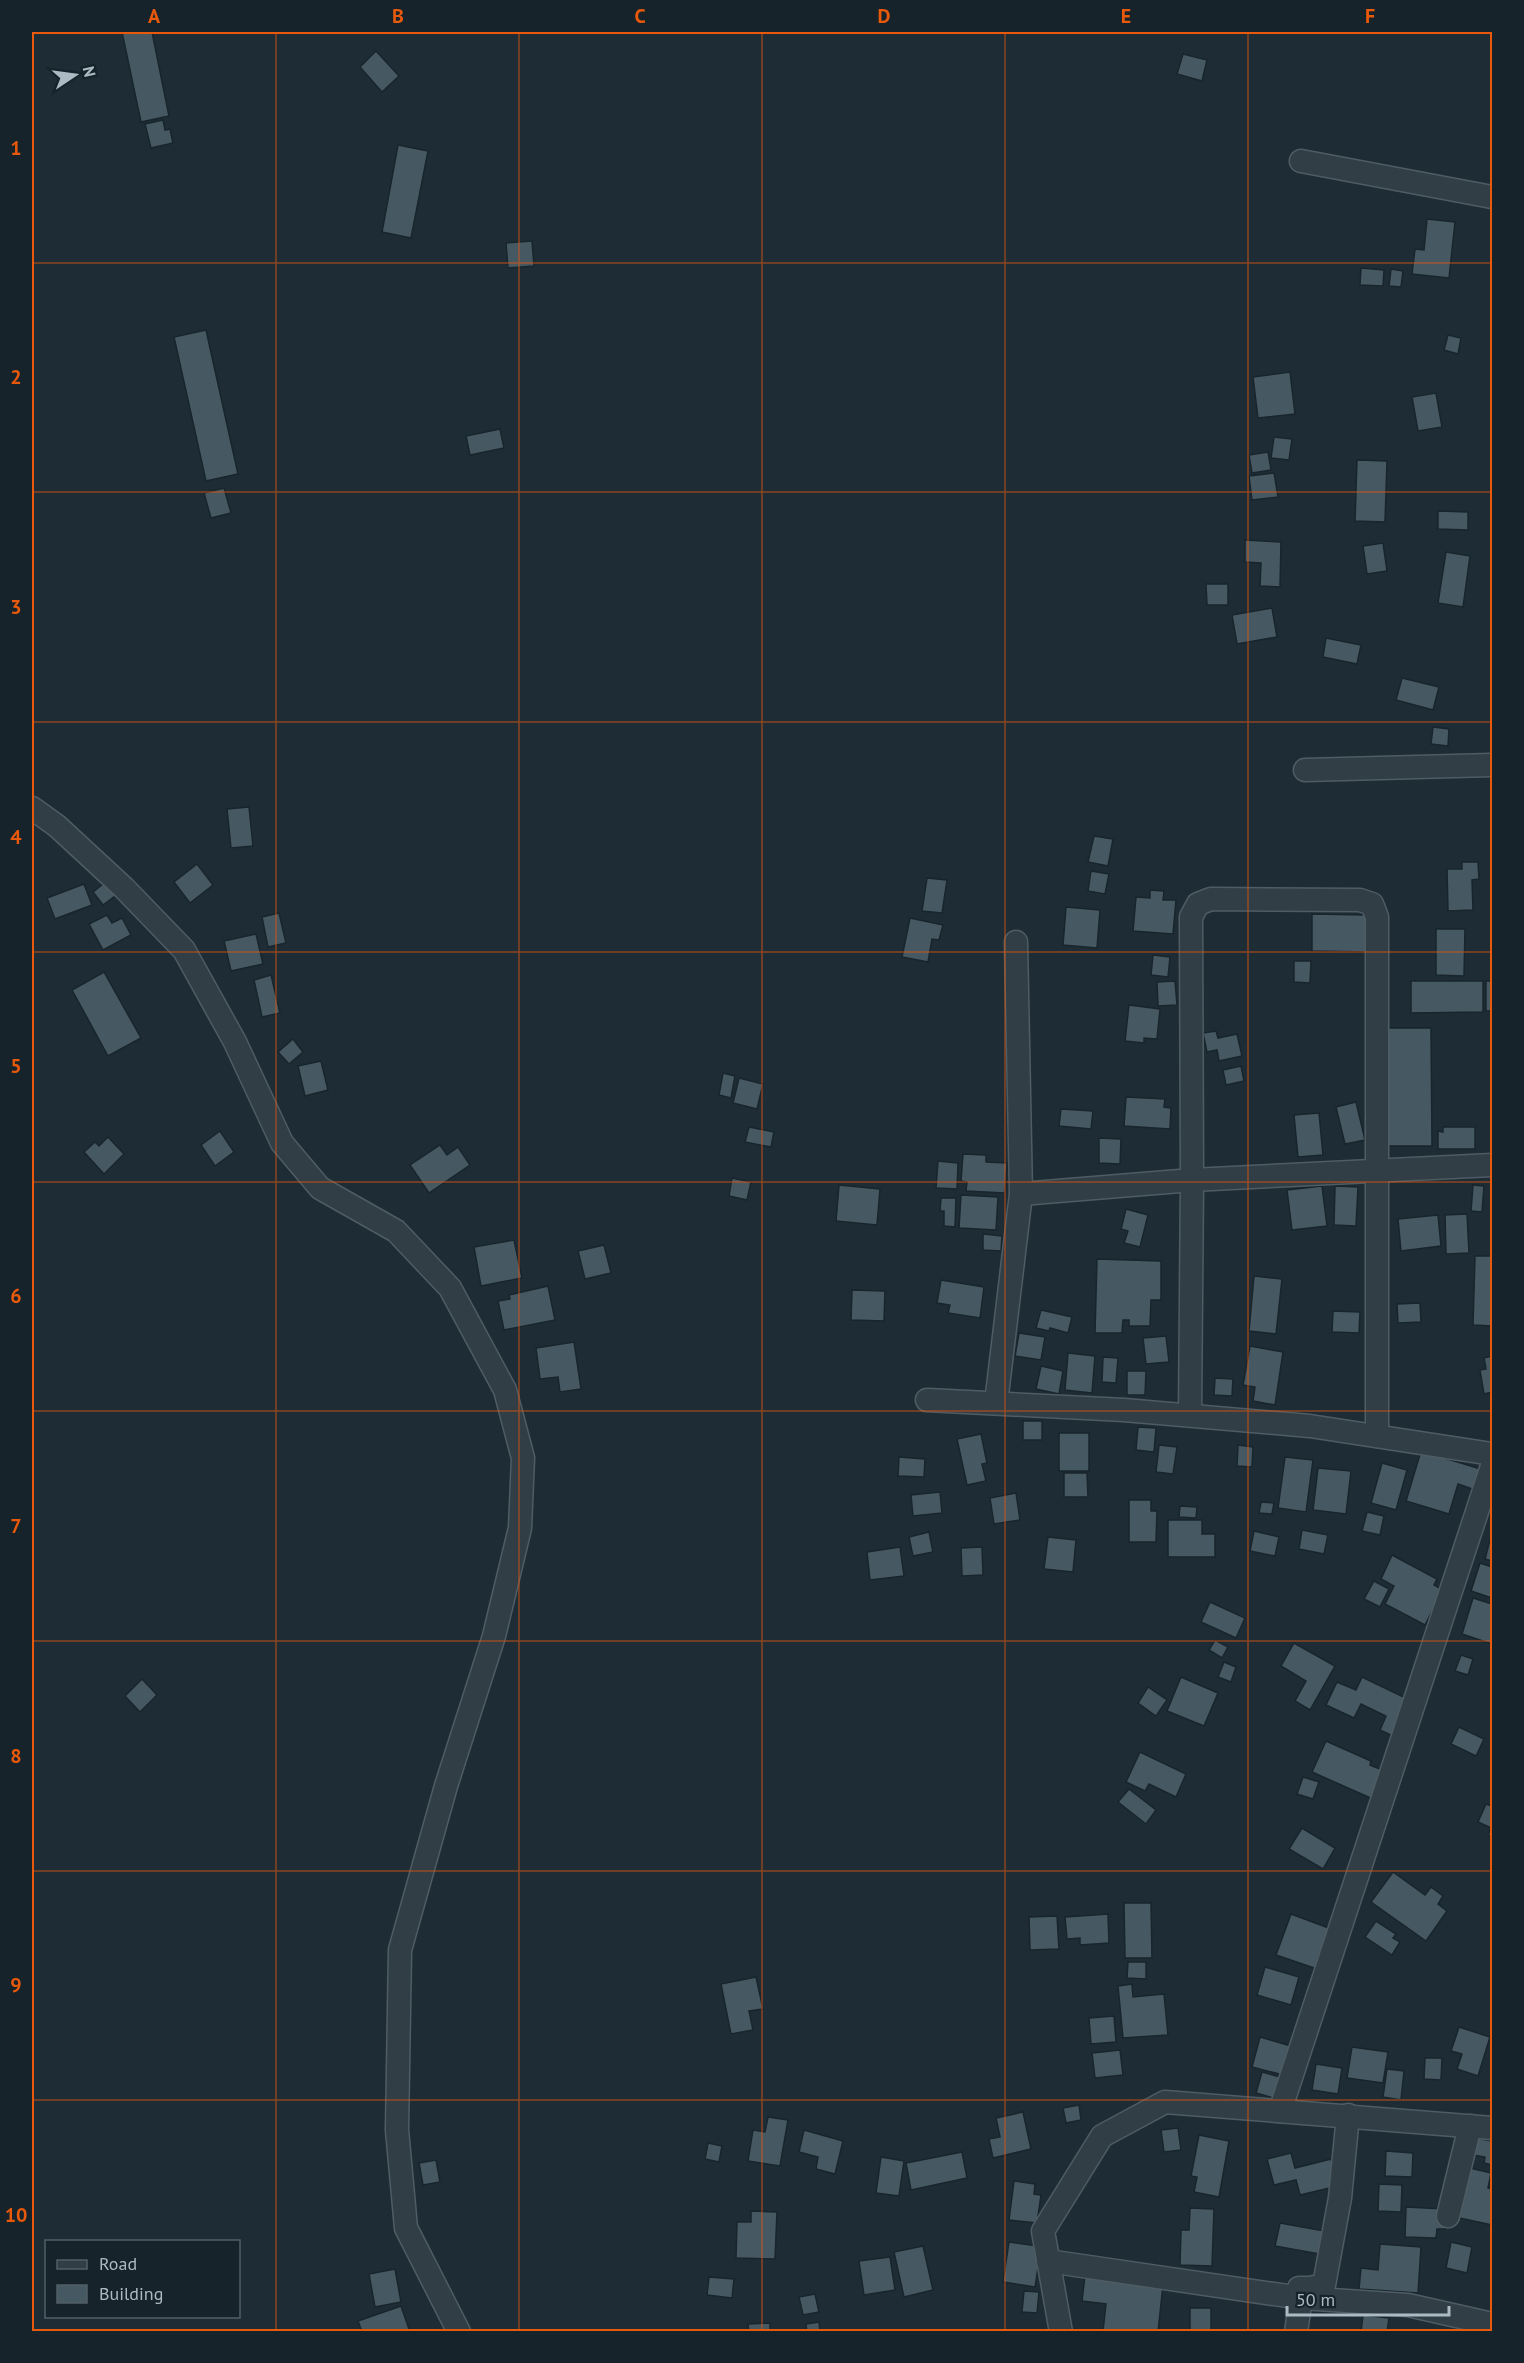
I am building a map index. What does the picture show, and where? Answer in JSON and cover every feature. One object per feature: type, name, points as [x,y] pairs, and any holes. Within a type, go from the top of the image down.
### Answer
[{"type":"street","points":[[1302,161],[1492,197]]},
{"type":"street","points":[[1305,770],[1492,765]]},
{"type":"street","points":[[32,808],[57,826],[124,888],[184,950],[235,1042],[282,1143],[320,1188],[396,1231],[450,1288],[505,1390],[522,1458],[520,1528],[494,1636],[446,1786],[400,1950],[397,2130],[406,2228],[459,2331]]},
{"type":"street","points":[[1190,1415],[1191,917],[1198,904],[1212,899],[1360,900],[1372,904],[1377,917],[1377,1436]]},
{"type":"street","points":[[996,1403],[1021,1194],[1016,942]]},
{"type":"street","points":[[1021,1194],[1192,1180],[1492,1165]]},
{"type":"street","points":[[927,1400],[1190,1415],[1310,1426],[1492,1454]]},
{"type":"street","points":[[1280,2111],[1492,1466]]},
{"type":"street","points":[[1060,2331],[1043,2231],[1102,2136],[1165,2102],[1492,2128]]},
{"type":"street","points":[[1296,2331],[1301,2298],[1299,2288],[1324,2285],[1340,2198],[1348,2115]]},
{"type":"street","points":[[1448,2216],[1470,2126]]},
{"type":"street","points":[[1048,2261],[1301,2298],[1408,2305],[1492,2324]]},
{"type":"building","points":[[122,32],[152,32],[169,116],[141,122]]},
{"type":"building","points":[[376,51],[399,76],[382,92],[360,67]]},
{"type":"building","points":[[1183,54],[1207,60],[1202,81],[1177,74]]},
{"type":"building","points":[[163,120],[165,130],[170,129],[173,143],[151,148],[145,124]]},
{"type":"building","points":[[398,145],[428,151],[411,238],[382,232]]},
{"type":"building","points":[[1427,219],[1455,222],[1449,278],[1412,274],[1415,249],[1424,250]]},
{"type":"building","points":[[532,241],[534,266],[508,268],[506,243]]},
{"type":"building","points":[[1361,268],[1384,270],[1383,286],[1360,285]]},
{"type":"building","points":[[1391,269],[1403,271],[1401,287],[1389,286]]},
{"type":"building","points":[[206,330],[238,474],[206,481],[174,337]]},
{"type":"building","points":[[1448,335],[1461,338],[1458,354],[1444,350]]},
{"type":"building","points":[[1290,372],[1295,414],[1258,418],[1253,377]]},
{"type":"building","points":[[1436,393],[1442,427],[1418,431],[1412,397]]},
{"type":"building","points":[[500,429],[504,448],[470,455],[466,436]]},
{"type":"building","points":[[1274,437],[1292,439],[1289,460],[1271,458]]},
{"type":"building","points":[[1268,452],[1271,470],[1252,473],[1249,455]]},
{"type":"building","points":[[1357,460],[1387,461],[1385,522],[1355,521]]},
{"type":"building","points":[[1274,473],[1278,497],[1252,500],[1249,476]]},
{"type":"building","points":[[224,488],[231,513],[211,518],[204,493]]},
{"type":"building","points":[[1438,511],[1468,512],[1468,530],[1438,529]]},
{"type":"building","points":[[1245,540],[1281,542],[1280,587],[1260,586],[1261,563],[1245,562]]},
{"type":"building","points":[[1383,543],[1387,571],[1367,574],[1363,546]]},
{"type":"building","points":[[1446,552],[1470,556],[1463,607],[1438,603]]},
{"type":"building","points":[[1206,584],[1228,584],[1228,605],[1207,605]]},
{"type":"building","points":[[1272,608],[1277,637],[1237,644],[1232,615]]},
{"type":"building","points":[[1326,638],[1361,645],[1357,664],[1323,657]]},
{"type":"building","points":[[1402,678],[1439,687],[1433,710],[1396,700]]},
{"type":"building","points":[[1433,727],[1449,729],[1448,746],[1431,744]]},
{"type":"building","points":[[249,807],[253,846],[231,848],[227,809]]},
{"type":"building","points":[[1094,836],[1113,839],[1108,866],[1088,862]]},
{"type":"building","points":[[1462,862],[1478,862],[1479,879],[1472,880],[1473,910],[1448,911],[1447,869],[1462,869]]},
{"type":"building","points":[[197,864],[213,885],[190,903],[174,882]]},
{"type":"building","points":[[1091,871],[1109,874],[1105,894],[1088,891]]},
{"type":"building","points":[[927,878],[947,880],[942,913],[922,911]]},
{"type":"building","points":[[108,880],[119,893],[103,905],[93,892]]},
{"type":"building","points":[[84,884],[92,905],[55,919],[47,898]]},
{"type":"building","points":[[1150,890],[1164,891],[1163,900],[1176,900],[1173,934],[1133,931],[1136,897],[1150,898]]},
{"type":"building","points":[[1066,907],[1100,910],[1097,948],[1063,945]]},
{"type":"building","points":[[279,913],[286,943],[268,947],[262,917]]},
{"type":"building","points":[[1312,914],[1367,915],[1367,952],[1312,951]]},
{"type":"building","points":[[107,915],[112,923],[122,918],[131,935],[103,950],[89,924]]},
{"type":"building","points":[[910,918],[943,925],[939,940],[932,939],[928,962],[902,957]]},
{"type":"building","points":[[1436,929],[1465,929],[1464,976],[1436,975]]},
{"type":"building","points":[[256,934],[263,964],[231,971],[224,941]]},
{"type":"building","points":[[1153,955],[1170,957],[1168,977],[1151,975]]},
{"type":"building","points":[[1294,961],[1311,961],[1310,983],[1294,982]]},
{"type":"building","points":[[104,972],[141,1038],[108,1056],[72,990]]},
{"type":"building","points":[[271,975],[280,1013],[262,1017],[254,980]]},
{"type":"building","points":[[1175,981],[1177,1005],[1158,1006],[1157,982]]},
{"type":"building","points":[[1411,981],[1483,981],[1483,1012],[1411,1013]]},
{"type":"building","points":[[1486,981],[1492,981],[1492,1011],[1486,1011]]},
{"type":"building","points":[[1129,1005],[1160,1009],[1157,1039],[1144,1038],[1144,1043],[1125,1041]]},
{"type":"building","points":[[1386,1028],[1431,1028],[1432,1146],[1388,1146]]},
{"type":"building","points":[[1216,1031],[1218,1038],[1237,1034],[1242,1056],[1219,1061],[1217,1050],[1207,1052],[1203,1033]]},
{"type":"building","points":[[293,1039],[303,1052],[289,1064],[278,1052]]},
{"type":"building","points":[[321,1061],[328,1090],[305,1096],[298,1066]]},
{"type":"building","points":[[1241,1066],[1244,1081],[1226,1085],[1223,1070]]},
{"type":"building","points":[[723,1073],[735,1076],[731,1098],[719,1095]]},
{"type":"building","points":[[739,1078],[763,1084],[757,1109],[733,1103]]},
{"type":"building","points":[[1126,1097],[1165,1099],[1164,1107],[1171,1108],[1170,1129],[1124,1126]]},
{"type":"building","points":[[1356,1102],[1365,1140],[1345,1144],[1336,1107]]},
{"type":"building","points":[[1061,1109],[1093,1111],[1091,1129],[1059,1126]]},
{"type":"building","points":[[1319,1113],[1323,1155],[1298,1157],[1294,1115]]},
{"type":"building","points":[[749,1127],[774,1132],[771,1147],[745,1142]]},
{"type":"building","points":[[1443,1127],[1475,1127],[1475,1149],[1438,1149],[1438,1131],[1443,1132]]},
{"type":"building","points":[[220,1131],[234,1152],[215,1166],[201,1145]]},
{"type":"building","points":[[108,1137],[124,1154],[104,1174],[84,1152],[95,1142],[99,1146]]},
{"type":"building","points":[[1099,1138],[1121,1139],[1120,1164],[1099,1163]]},
{"type":"building","points":[[440,1145],[447,1155],[458,1147],[470,1165],[429,1193],[410,1165]]},
{"type":"building","points":[[963,1154],[986,1155],[986,1162],[1007,1163],[1005,1193],[966,1191],[967,1182],[961,1181]]},
{"type":"building","points":[[938,1161],[958,1163],[957,1189],[936,1188]]},
{"type":"building","points":[[732,1178],[751,1182],[747,1200],[729,1196]]},
{"type":"building","points":[[839,1185],[880,1189],[877,1225],[836,1221]]},
{"type":"building","points":[[1473,1185],[1484,1186],[1482,1212],[1471,1211]]},
{"type":"building","points":[[1322,1186],[1327,1226],[1292,1230],[1287,1190]]},
{"type":"building","points":[[1335,1186],[1358,1187],[1356,1226],[1334,1225]]},
{"type":"building","points":[[961,1195],[998,1197],[996,1230],[959,1228]]},
{"type":"building","points":[[941,1198],[956,1198],[955,1227],[944,1226],[944,1211],[940,1211]]},
{"type":"building","points":[[1126,1209],[1148,1215],[1140,1247],[1124,1243],[1128,1231],[1121,1229]]},
{"type":"building","points":[[1467,1214],[1469,1253],[1446,1254],[1445,1215]]},
{"type":"building","points":[[1438,1215],[1441,1246],[1401,1251],[1398,1219]]},
{"type":"building","points":[[983,1234],[1002,1236],[1001,1251],[983,1250]]},
{"type":"building","points":[[514,1240],[522,1278],[481,1286],[474,1247]]},
{"type":"building","points":[[604,1245],[611,1273],[585,1279],[578,1251]]},
{"type":"building","points":[[1475,1256],[1492,1256],[1492,1326],[1473,1325]]},
{"type":"building","points":[[1097,1259],[1161,1261],[1161,1300],[1151,1300],[1150,1326],[1129,1326],[1129,1320],[1123,1320],[1122,1333],[1095,1333]]},
{"type":"building","points":[[1254,1276],[1282,1279],[1276,1334],[1249,1331]]},
{"type":"building","points":[[941,1280],[984,1287],[980,1318],[948,1313],[950,1305],[937,1303]]},
{"type":"building","points":[[548,1286],[555,1320],[504,1330],[498,1301],[510,1299],[509,1295]]},
{"type":"building","points":[[852,1290],[885,1291],[884,1321],[851,1320]]},
{"type":"building","points":[[1420,1303],[1421,1322],[1398,1323],[1397,1304]]},
{"type":"building","points":[[1041,1310],[1072,1317],[1068,1333],[1050,1328],[1049,1331],[1036,1328]]},
{"type":"building","points":[[1333,1311],[1360,1312],[1359,1333],[1332,1332]]},
{"type":"building","points":[[1019,1333],[1045,1337],[1041,1360],[1015,1356]]},
{"type":"building","points":[[1166,1336],[1169,1362],[1146,1364],[1143,1338]]},
{"type":"building","points":[[574,1342],[581,1389],[560,1392],[558,1377],[540,1379],[536,1348]]},
{"type":"building","points":[[1250,1346],[1283,1352],[1275,1405],[1253,1401],[1255,1387],[1243,1385]]},
{"type":"building","points":[[1068,1353],[1095,1356],[1092,1393],[1065,1390]]},
{"type":"building","points":[[1492,1356],[1492,1392],[1484,1394],[1480,1370],[1486,1369],[1484,1358]]},
{"type":"building","points":[[1103,1357],[1118,1358],[1116,1383],[1102,1382]]},
{"type":"building","points":[[1041,1366],[1063,1371],[1059,1394],[1036,1389]]},
{"type":"building","points":[[1127,1371],[1146,1371],[1145,1395],[1127,1395]]},
{"type":"building","points":[[1215,1378],[1233,1379],[1232,1396],[1214,1395]]},
{"type":"building","points":[[1023,1421],[1042,1421],[1042,1440],[1023,1440]]},
{"type":"building","points":[[1138,1427],[1156,1428],[1154,1452],[1136,1450]]},
{"type":"building","points":[[1059,1433],[1089,1433],[1089,1471],[1059,1471]]},
{"type":"building","points":[[981,1434],[987,1463],[982,1464],[986,1481],[967,1485],[957,1439]]},
{"type":"building","points":[[1159,1445],[1177,1447],[1173,1474],[1156,1472]]},
{"type":"building","points":[[1238,1445],[1253,1447],[1252,1467],[1237,1466]]},
{"type":"building","points":[[1421,1451],[1484,1470],[1478,1491],[1458,1484],[1449,1514],[1406,1501]]},
{"type":"building","points":[[899,1457],[925,1459],[924,1477],[898,1476]]},
{"type":"building","points":[[1285,1457],[1313,1460],[1306,1512],[1278,1508]]},
{"type":"building","points":[[1382,1463],[1407,1470],[1396,1510],[1371,1503]]},
{"type":"building","points":[[1318,1468],[1351,1471],[1346,1514],[1313,1510]]},
{"type":"building","points":[[1064,1473],[1087,1473],[1088,1497],[1064,1497]]},
{"type":"building","points":[[940,1492],[942,1513],[913,1516],[911,1495]]},
{"type":"building","points":[[1016,1493],[1020,1520],[994,1524],[990,1498]]},
{"type":"building","points":[[1129,1500],[1151,1500],[1151,1511],[1157,1511],[1156,1542],[1129,1542]]},
{"type":"building","points":[[1261,1502],[1274,1503],[1272,1514],[1259,1513]]},
{"type":"building","points":[[1180,1506],[1197,1507],[1196,1518],[1179,1517]]},
{"type":"building","points":[[1367,1512],[1384,1516],[1380,1535],[1362,1531]]},
{"type":"building","points":[[1168,1520],[1202,1520],[1202,1534],[1215,1534],[1215,1557],[1168,1557]]},
{"type":"building","points":[[1302,1530],[1328,1535],[1324,1554],[1299,1549]]},
{"type":"building","points":[[1254,1531],[1279,1537],[1275,1556],[1250,1551]]},
{"type":"building","points":[[929,1532],[933,1552],[913,1556],[909,1537]]},
{"type":"building","points":[[1492,1532],[1492,1561],[1485,1559]]},
{"type":"building","points":[[1048,1537],[1076,1540],[1073,1572],[1044,1569]]},
{"type":"building","points":[[900,1547],[904,1576],[870,1580],[867,1552]]},
{"type":"building","points":[[982,1547],[983,1575],[962,1576],[961,1548]]},
{"type":"building","points":[[1392,1555],[1437,1579],[1434,1585],[1443,1590],[1425,1625],[1385,1604],[1394,1586],[1381,1579]]},
{"type":"building","points":[[1480,1563],[1492,1567],[1492,1598],[1471,1591]]},
{"type":"building","points":[[1374,1581],[1389,1589],[1380,1607],[1364,1599]]},
{"type":"building","points":[[1473,1598],[1492,1604],[1492,1644],[1462,1634]]},
{"type":"building","points":[[1210,1602],[1245,1618],[1236,1638],[1201,1622]]},
{"type":"building","points":[[1215,1640],[1228,1647],[1222,1658],[1209,1650]]},
{"type":"building","points":[[1294,1643],[1335,1666],[1310,1710],[1295,1701],[1306,1681],[1281,1666]]},
{"type":"building","points":[[1461,1655],[1473,1659],[1468,1675],[1455,1671]]},
{"type":"building","points":[[1224,1662],[1236,1667],[1231,1682],[1218,1677]]},
{"type":"building","points":[[1181,1677],[1218,1693],[1204,1726],[1167,1711]]},
{"type":"building","points":[[1362,1677],[1412,1701],[1395,1737],[1380,1730],[1386,1716],[1361,1704],[1354,1718],[1326,1705],[1337,1682],[1356,1690]]},
{"type":"building","points":[[142,1679],[157,1695],[140,1712],[125,1696]]},
{"type":"building","points":[[1148,1687],[1167,1700],[1156,1716],[1138,1703]]},
{"type":"building","points":[[1459,1727],[1484,1739],[1476,1756],[1451,1744]]},
{"type":"building","points":[[1326,1741],[1371,1761],[1370,1765],[1387,1772],[1375,1800],[1312,1772]]},
{"type":"building","points":[[1140,1752],[1186,1774],[1176,1797],[1149,1784],[1145,1791],[1126,1782]]},
{"type":"building","points":[[1303,1777],[1319,1782],[1313,1799],[1297,1794]]},
{"type":"building","points":[[1129,1789],[1156,1810],[1146,1824],[1118,1802]]},
{"type":"building","points":[[1486,1804],[1492,1806],[1492,1837],[1488,1835],[1491,1828],[1478,1822]]},
{"type":"building","points":[[1302,1828],[1335,1848],[1323,1869],[1289,1849]]},
{"type":"building","points":[[1393,1872],[1425,1895],[1431,1887],[1443,1896],[1438,1904],[1447,1911],[1426,1941],[1371,1902]]},
{"type":"building","points":[[1124,1903],[1151,1903],[1152,1958],[1125,1958]]},
{"type":"building","points":[[1108,1914],[1109,1943],[1080,1945],[1080,1938],[1067,1939],[1065,1917]]},
{"type":"building","points":[[1291,1914],[1334,1930],[1320,1970],[1276,1955]]},
{"type":"building","points":[[1057,1916],[1059,1949],[1030,1950],[1029,1917]]},
{"type":"building","points":[[1376,1921],[1396,1934],[1393,1938],[1400,1942],[1392,1955],[1365,1937]]},
{"type":"building","points":[[1128,1962],[1146,1962],[1146,1979],[1127,1978]]},
{"type":"building","points":[[1265,1967],[1299,1977],[1291,2005],[1257,1995]]},
{"type":"building","points":[[756,1977],[763,2009],[749,2011],[753,2030],[731,2034],[721,1984]]},
{"type":"building","points":[[1132,1984],[1133,1997],[1164,1994],[1168,2035],[1123,2038],[1118,1986]]},
{"type":"building","points":[[1114,2016],[1116,2042],[1091,2044],[1089,2018]]},
{"type":"building","points":[[1459,2027],[1490,2037],[1478,2076],[1457,2069],[1462,2054],[1451,2051]]},
{"type":"building","points":[[1260,2037],[1291,2046],[1283,2075],[1252,2067]]},
{"type":"building","points":[[1352,2047],[1388,2052],[1383,2083],[1347,2078]]},
{"type":"building","points":[[1120,2050],[1123,2075],[1095,2078],[1092,2053]]},
{"type":"building","points":[[1425,2058],[1442,2058],[1441,2080],[1424,2079]]},
{"type":"building","points":[[1316,2064],[1342,2068],[1338,2094],[1312,2090]]},
{"type":"building","points":[[1387,2069],[1404,2071],[1401,2100],[1383,2097]]},
{"type":"building","points":[[1262,2072],[1287,2079],[1281,2100],[1256,2093]]},
{"type":"building","points":[[1079,2105],[1081,2120],[1066,2123],[1063,2108]]},
{"type":"building","points":[[1023,2112],[1031,2149],[993,2158],[989,2139],[1000,2137],[996,2118]]},
{"type":"building","points":[[768,2117],[788,2120],[780,2166],[748,2161],[753,2130],[765,2132]]},
{"type":"building","points":[[1178,2128],[1181,2150],[1164,2152],[1161,2130]]},
{"type":"building","points":[[804,2130],[843,2141],[835,2174],[816,2169],[818,2157],[799,2152]]},
{"type":"building","points":[[1199,2135],[1229,2141],[1219,2197],[1194,2192],[1197,2177],[1191,2176]]},
{"type":"building","points":[[1476,2138],[1492,2141],[1492,2165],[1484,2163],[1485,2157],[1473,2155]]},
{"type":"building","points":[[708,2143],[722,2146],[719,2162],[705,2159]]},
{"type":"building","points":[[1386,2151],[1413,2153],[1412,2177],[1385,2176]]},
{"type":"building","points":[[962,2152],[967,2178],[911,2190],[906,2163]]},
{"type":"building","points":[[1291,2153],[1295,2168],[1331,2159],[1338,2186],[1300,2195],[1296,2180],[1274,2185],[1267,2159]]},
{"type":"building","points":[[881,2157],[904,2161],[899,2196],[876,2193]]},
{"type":"building","points":[[436,2160],[440,2182],[423,2185],[419,2163]]},
{"type":"building","points":[[1466,2167],[1491,2173],[1488,2188],[1492,2189],[1492,2225],[1455,2217]]},
{"type":"building","points":[[1014,2181],[1035,2184],[1034,2194],[1041,2195],[1037,2223],[1009,2220]]},
{"type":"building","points":[[1379,2184],[1402,2185],[1401,2212],[1378,2211]]},
{"type":"building","points":[[1406,2207],[1445,2209],[1445,2229],[1437,2229],[1436,2238],[1405,2237]]},
{"type":"building","points":[[1190,2208],[1214,2209],[1212,2266],[1180,2265],[1181,2230],[1189,2230]]},
{"type":"building","points":[[751,2211],[777,2212],[775,2259],[736,2258],[737,2222],[751,2222]]},
{"type":"building","points":[[1280,2223],[1330,2232],[1325,2255],[1275,2246]]},
{"type":"building","points":[[1009,2242],[1038,2246],[1040,2255],[1035,2287],[1003,2282]]},
{"type":"building","points":[[1451,2242],[1472,2247],[1467,2273],[1446,2268]]},
{"type":"building","points":[[1380,2244],[1421,2247],[1418,2293],[1359,2289],[1361,2268],[1378,2270]]},
{"type":"building","points":[[923,2246],[933,2290],[904,2297],[894,2252]]},
{"type":"building","points":[[890,2257],[895,2290],[864,2295],[859,2261]]},
{"type":"building","points":[[395,2269],[401,2302],[375,2307],[369,2274]]},
{"type":"building","points":[[1085,2275],[1163,2285],[1158,2332],[1103,2331],[1106,2304],[1082,2301]]},
{"type":"building","points":[[709,2277],[734,2279],[732,2298],[707,2295]]},
{"type":"building","points":[[1024,2291],[1039,2292],[1037,2313],[1022,2312]]},
{"type":"building","points":[[815,2294],[819,2312],[803,2315],[799,2297]]},
{"type":"building","points":[[401,2306],[410,2332],[362,2332],[358,2321]]},
{"type":"building","points":[[1190,2308],[1211,2308],[1211,2332],[1190,2332]]},
{"type":"building","points":[[1363,2315],[1389,2318],[1387,2332],[1361,2332]]},
{"type":"building","points":[[819,2322],[820,2332],[807,2332],[806,2324]]},
{"type":"building","points":[[770,2323],[770,2332],[749,2332],[748,2324]]}]
